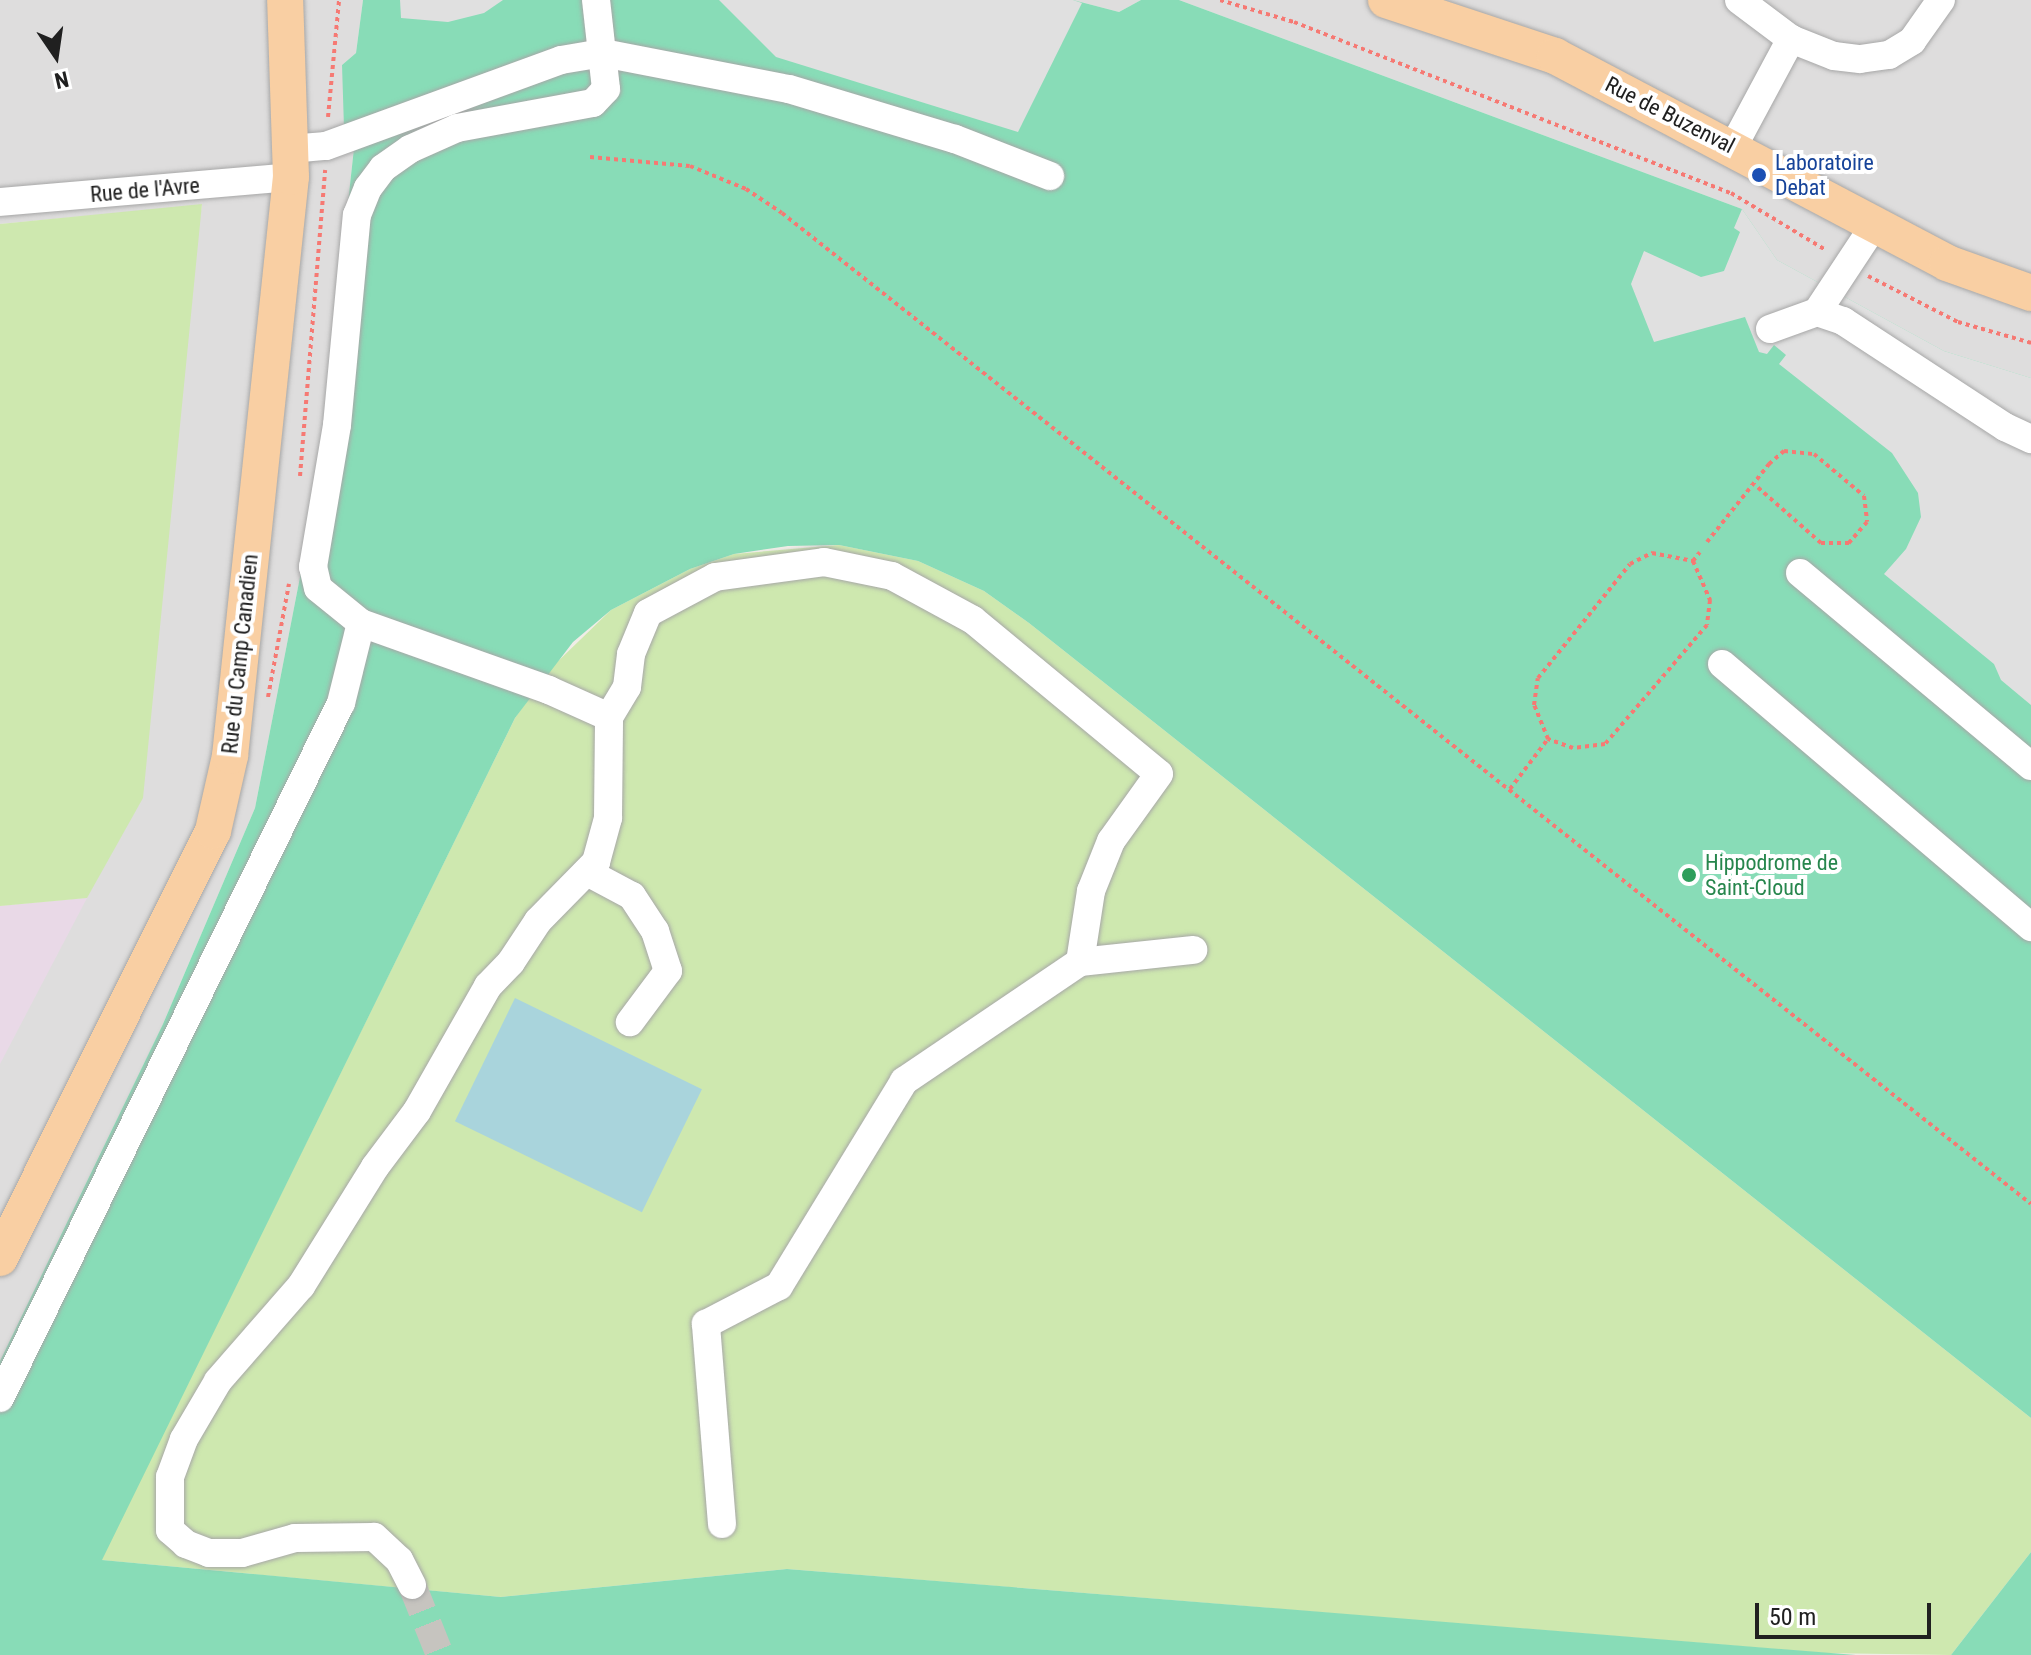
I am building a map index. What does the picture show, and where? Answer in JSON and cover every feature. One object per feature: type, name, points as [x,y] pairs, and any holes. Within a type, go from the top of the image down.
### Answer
[{"type":"main road","name":"Rue du Camp Canadien","points":[[0,1258],[213,831],[230,756],[302,167],[285,0]]},
{"type":"main road","name":"Rue de Buzenval","points":[[1386,0],[1555,56],[1733,147],[1947,263],[2031,293]]},
{"type":"street","points":[[596,0],[606,89],[593,103],[457,128],[392,162],[368,188],[357,215],[337,425],[313,567],[318,588],[361,623],[549,690],[609,717]]},
{"type":"street","points":[[1739,0],[1791,39],[1834,56],[1860,59],[1889,55],[1912,41],[1941,0]]},
{"type":"street","points":[[1733,147],[1791,39]]},
{"type":"street","name":"Rue de l'Avre","points":[[0,202],[302,167],[326,146],[561,60],[603,53]]},
{"type":"street","points":[[603,53],[789,89],[955,139],[1050,176]]},
{"type":"street","points":[[1770,329],[1817,312],[1875,224]]},
{"type":"street","points":[[1817,312],[1843,321],[2005,427],[2031,439]]},
{"type":"street","points":[[412,1585],[399,1560],[374,1537],[295,1538],[242,1553],[209,1553],[186,1544],[170,1530],[170,1477],[184,1439],[218,1381],[301,1286],[375,1167],[417,1111],[488,986],[511,962],[538,921],[596,862],[608,818],[609,717],[627,687],[631,654],[648,613],[690,590],[751,570],[824,562],[892,576],[973,620],[1159,774],[1111,841],[1091,891],[1080,962]]},
{"type":"street","points":[[1800,573],[2031,766]]},
{"type":"street","points":[[0,1398],[335,717],[361,623]]},
{"type":"street","points":[[1722,664],[2031,927]]},
{"type":"street","points":[[587,872],[632,896],[655,931],[668,971],[630,1022]]},
{"type":"street","points":[[722,1524],[706,1324],[779,1286],[904,1081],[1080,962],[1193,950]]},
{"type":"path","points":[[302,167],[326,146],[339,0]]},
{"type":"path","points":[[1220,0],[1294,22],[1731,193],[1847,266],[1958,322],[2031,343]]},
{"type":"path","points":[[590,157],[690,166],[746,189],[782,213],[2031,1204]]},
{"type":"path","points":[[1707,542],[1754,484],[1784,451],[1814,454],[1864,496],[1867,522],[1849,543],[1821,543],[1754,484]]},
{"type":"path","points":[[1693,561],[1700,552]]},
{"type":"path","points":[[1652,553],[1693,561],[1710,600],[1707,625],[1637,711],[1605,744],[1573,748],[1548,739],[1534,705],[1538,678],[1630,564],[1652,553]]},
{"type":"path","points":[[1510,789],[1548,739]]},
{"type":"shaded area","points":[[0,0],[363,0],[356,53],[342,65],[354,148],[316,495],[255,808],[163,1024],[0,1361],[0,906],[87,898],[202,205],[0,224]]},
{"type":"shaded area","points":[[400,0],[503,0],[484,13],[448,22],[401,18]]},
{"type":"shaded area","points":[[719,0],[1073,0],[1082,3],[1018,132],[776,57]]},
{"type":"shaded area","points":[[1073,0],[1141,0],[1119,12]]},
{"type":"shaded area","points":[[1179,0],[2031,0],[2031,378],[1944,351],[1777,260],[1742,209]]},
{"type":"shaded area","points":[[1742,209],[1777,260],[1944,351],[2031,378],[2031,705],[2001,680],[1994,664],[1884,574],[1906,549],[1921,517],[1918,493],[1892,453],[1779,364],[1786,355],[1774,345],[1767,354],[1759,352],[1745,317],[1654,342],[1631,284],[1644,251],[1701,277],[1724,271],[1740,232],[1734,228]]},
{"type":"shaded area","points":[[87,898],[0,1064],[0,906]]},
{"type":"green space","name":"Hippodrome de Saint-Cloud","points":[[363,0],[1073,0],[1119,12],[1141,0],[1179,0],[1742,209],[1777,260],[1944,351],[2031,378],[2031,1418],[1029,623],[984,591],[918,561],[839,545],[788,546],[734,554],[690,569],[611,610],[573,642],[515,718],[102,1560],[501,1597],[787,1569],[1856,1655],[0,1655],[0,1361],[163,1024],[255,808],[316,495],[354,148],[344,128],[342,65],[356,53]]},
{"type":"green space","points":[[202,204],[143,798],[87,898],[0,906],[0,224]]},
{"type":"green space","points":[[839,545],[918,561],[984,591],[1029,623],[2031,1418],[2031,1552],[1951,1655],[1823,1653],[787,1569],[501,1597],[101,1560],[515,718],[550,669],[611,610],[690,569],[734,554]]},
{"type":"green space","points":[[2031,1552],[2031,1655],[1951,1655]]},
{"type":"water","points":[[515,998],[702,1089],[642,1212],[455,1121]]},
{"type":"tunnel","points":[[412,1585],[440,1655]]},
{"type":"place","name":"Laboratoire Debat","points":[[1759,175]]},
{"type":"place","name":"Hippodrome de Saint-Cloud","points":[[1689,875]]}]
